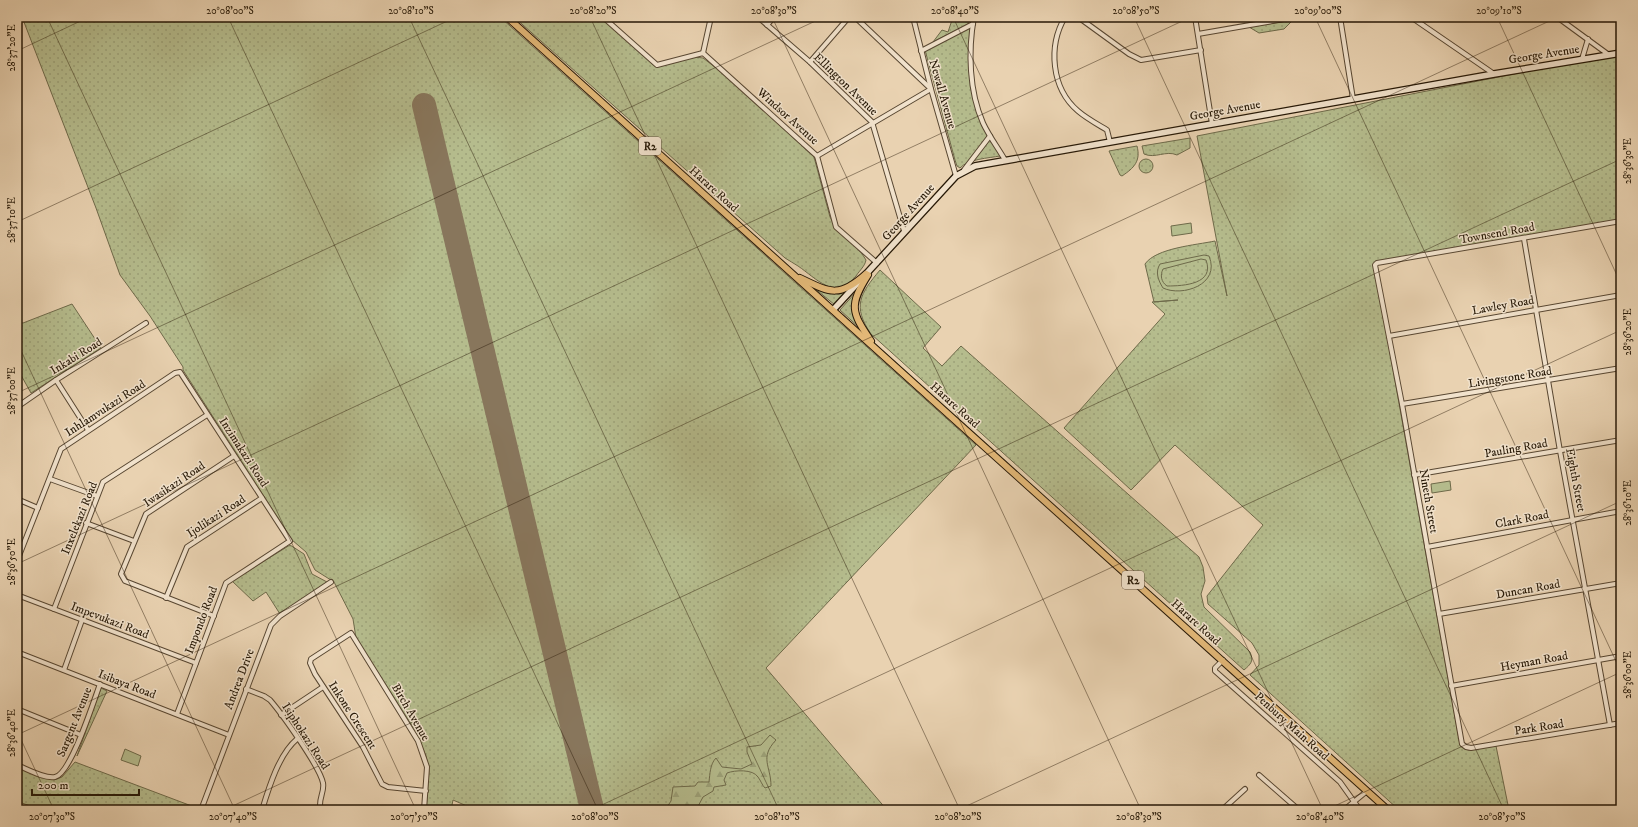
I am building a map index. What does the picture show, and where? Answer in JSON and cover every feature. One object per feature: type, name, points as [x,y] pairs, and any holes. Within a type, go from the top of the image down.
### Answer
[{"type":"highway","name":"Harare Road","points":[[507,17],[1388,810]]},
{"type":"highway","points":[[793,275],[822,289],[836,291],[849,288],[867,275]]},
{"type":"highway","points":[[867,275],[856,294],[856,314],[878,350]]},
{"type":"main road","name":"George Avenue","points":[[835,312],[904,231],[956,176],[964,170],[986,163],[1621,52]]},
{"type":"street","points":[[603,17],[657,65],[703,53],[711,17]]},
{"type":"street","name":"Ellington Avenue","points":[[758,17],[810,62],[872,122],[904,231]]},
{"type":"street","points":[[767,25],[774,17]]},
{"type":"street","points":[[810,62],[849,17]]},
{"type":"street","points":[[817,156],[872,122],[931,89],[855,17]]},
{"type":"street","name":"Newall Avenue","points":[[913,17],[931,89],[956,176]]},
{"type":"street","points":[[974,17],[970,56],[973,87],[983,122],[1005,160]]},
{"type":"street","points":[[1065,17],[1058,31],[1054,46],[1054,66],[1057,77],[1070,102],[1078,111],[1107,130],[1110,142]]},
{"type":"street","points":[[1078,17],[1129,54],[1141,60],[1201,50]]},
{"type":"street","points":[[1195,17],[1212,124]]},
{"type":"street","points":[[1198,34],[1267,19],[1296,17]]},
{"type":"street","points":[[1340,17],[1353,99]]},
{"type":"street","points":[[1411,17],[1494,74]]},
{"type":"street","points":[[1557,17],[1609,55]]},
{"type":"street","points":[[921,51],[973,24]]},
{"type":"street","points":[[1582,59],[1588,39]]},
{"type":"street","name":"Windsor Avenue","points":[[703,53],[817,156],[836,227],[875,265]]},
{"type":"street","points":[[964,170],[990,136]]},
{"type":"street","name":"Townsend Road","points":[[1377,263],[1524,239],[1621,221]]},
{"type":"street","name":"Eighth Street","points":[[1524,239],[1560,451],[1610,725]]},
{"type":"street","name":"Nineth Street","points":[[1377,263],[1375,266],[1402,404],[1462,744]]},
{"type":"street","name":"Lawley Road","points":[[1389,336],[1621,295]]},
{"type":"street","name":"Inkabi Road","points":[[17,407],[56,380],[146,323]]},
{"type":"street","name":"Livingstone Road","points":[[1402,404],[1621,368]]},
{"type":"street","name":"Inhlamvukazi Road","points":[[17,561],[62,449],[88,430],[175,373],[178,372],[181,374]]},
{"type":"street","name":"Inzimakazi Road","points":[[181,374],[290,541]]},
{"type":"street","points":[[56,380],[88,430]]},
{"type":"street","name":"Inxelekazi Road","points":[[54,609],[101,485],[108,477],[207,415]]},
{"type":"street","name":"Pauling Road","points":[[1414,476],[1621,440]]},
{"type":"street","name":"Iwasikazi Road","points":[[214,616],[123,580],[121,574],[146,514],[234,456]]},
{"type":"street","points":[[50,479],[96,496]]},
{"type":"street","name":"Ijolikazi Road","points":[[166,598],[187,547],[262,498]]},
{"type":"street","points":[[17,499],[38,508]]},
{"type":"street","name":"Clark Road","points":[[1427,547],[1621,511]]},
{"type":"street","points":[[86,523],[134,541]]},
{"type":"street","name":"Impondo Road","points":[[177,714],[227,582],[290,541]]},
{"type":"street","name":"Andrea Drive","points":[[201,810],[246,689],[273,622],[331,582]]},
{"type":"street","name":"Duncan Road","points":[[1438,614],[1621,583]]},
{"type":"street","name":"Impevukazi Road","points":[[17,595],[196,663]]},
{"type":"street","points":[[64,670],[82,620]]},
{"type":"street","name":"Inkone Crescent","points":[[351,633],[310,660],[311,667],[363,747],[382,784],[388,787],[426,791]]},
{"type":"street","name":"Birch Avenue","points":[[351,633],[418,741],[427,767],[424,810]]},
{"type":"street","name":"Isibaya Road","points":[[17,652],[229,735]]},
{"type":"street","name":"Heyman Road","points":[[1451,686],[1621,656]]},
{"type":"street","name":"Penbury Main Road","points":[[1222,660],[1215,668],[1215,671],[1340,782],[1360,810]]},
{"type":"street","name":"Sargent Avenue","points":[[17,765],[48,776],[58,776],[67,766],[100,684]]},
{"type":"street","points":[[281,715],[323,687]]},
{"type":"street","name":"Isiphokazi Road","points":[[246,689],[268,697],[297,739],[321,778],[323,788],[319,805],[321,810]]},
{"type":"street","points":[[17,709],[81,734]]},
{"type":"street","points":[[1281,729],[1290,721]]},
{"type":"street","name":"Park Road","points":[[1462,744],[1471,748],[1621,723]]},
{"type":"street","points":[[262,810],[282,757],[297,739]]},
{"type":"street","points":[[1259,775],[1299,810]]},
{"type":"street","points":[[1222,810],[1245,789]]},
{"type":"street","points":[[1344,810],[1367,791]]},
{"type":"green space","points":[[22,17],[500,17],[976,445],[766,668],[887,810],[476,810],[453,800],[451,810],[426,810],[429,771],[426,756],[416,732],[356,638],[353,619],[334,582],[315,570],[306,552],[292,540],[150,316],[120,275],[96,208]]},
{"type":"green space","points":[[514,17],[600,17],[655,66],[661,66],[695,57],[703,58],[728,77],[814,157],[830,217],[838,230],[862,254],[866,260],[865,264],[848,284],[841,287],[833,287],[819,281],[785,258]]},
{"type":"green space","points":[[953,17],[969,17],[968,24],[933,42],[942,30],[948,32]]},
{"type":"green space","points":[[1293,20],[1284,29],[1259,33],[1249,27]]},
{"type":"green space","points":[[971,26],[969,56],[978,109],[1000,156],[973,161],[960,168],[957,166],[955,160],[925,50]]},
{"type":"green space","points":[[1621,53],[1621,221],[1374,263],[1460,745],[1468,750],[1496,746],[1509,810],[1399,810],[1250,675],[1259,665],[1259,655],[1252,643],[1208,604],[1207,596],[1263,525],[1175,445],[1131,490],[1064,428],[1165,314],[1152,302],[1154,302],[1145,264],[1150,259],[1158,254],[1177,248],[1215,241],[1227,296],[1197,136]]},
{"type":"green space","points":[[1190,138],[1190,148],[1177,155],[1169,153],[1152,156],[1144,154],[1142,146]]},
{"type":"green space","points":[[1137,146],[1138,156],[1136,164],[1122,176],[1120,175],[1109,151]]},
{"type":"green space","points":[[1146,159],[1151,161],[1153,166],[1151,171],[1146,173],[1141,171],[1139,166],[1141,161]]},
{"type":"green space","points":[[1191,223],[1192,233],[1172,236],[1171,226]]},
{"type":"green space","points":[[1204,255],[1209,256],[1211,266],[1210,274],[1205,281],[1198,286],[1180,291],[1163,288],[1158,276],[1158,267],[1160,264]],"holes":[[[1201,259],[1206,260],[1208,268],[1206,274],[1202,279],[1196,282],[1167,286],[1162,280],[1161,276],[1163,269]]]},
{"type":"green space","points":[[880,270],[941,327],[923,348],[942,366],[961,346],[1199,557],[1203,567],[1205,581],[1201,594],[1204,607],[1250,652],[1252,660],[1244,670],[871,334],[862,316],[860,308],[861,300],[867,286]]},
{"type":"green space","points":[[813,287],[849,289],[835,305]]},
{"type":"green space","points":[[855,293],[854,300],[862,330],[840,310]]},
{"type":"green space","points":[[72,304],[101,348],[31,393],[17,368],[17,322],[23,323]]},
{"type":"green space","points":[[1450,481],[1451,490],[1432,493],[1431,484]]},
{"type":"green space","points":[[290,545],[304,554],[312,574],[327,582],[280,614],[266,592],[253,601],[232,581]]},
{"type":"green space","points":[[101,688],[107,691],[77,756]]},
{"type":"green space","points":[[770,735],[776,740],[771,746],[767,757],[771,786],[765,788],[756,774],[748,771],[730,772],[727,773],[724,780],[726,785],[714,787],[713,791],[703,797],[696,810],[665,810],[671,801],[673,787],[695,786],[698,782],[709,782],[711,766],[716,758],[722,767],[741,769],[752,764],[747,752],[747,747],[761,745]]},
{"type":"green space","points":[[125,749],[141,756],[138,766],[121,760]]},
{"type":"green space","points":[[75,762],[197,808],[197,810],[28,810],[30,806],[17,801],[17,767],[54,780],[62,777]]},
{"type":"runway","points":[[424,105],[592,809]]}]
